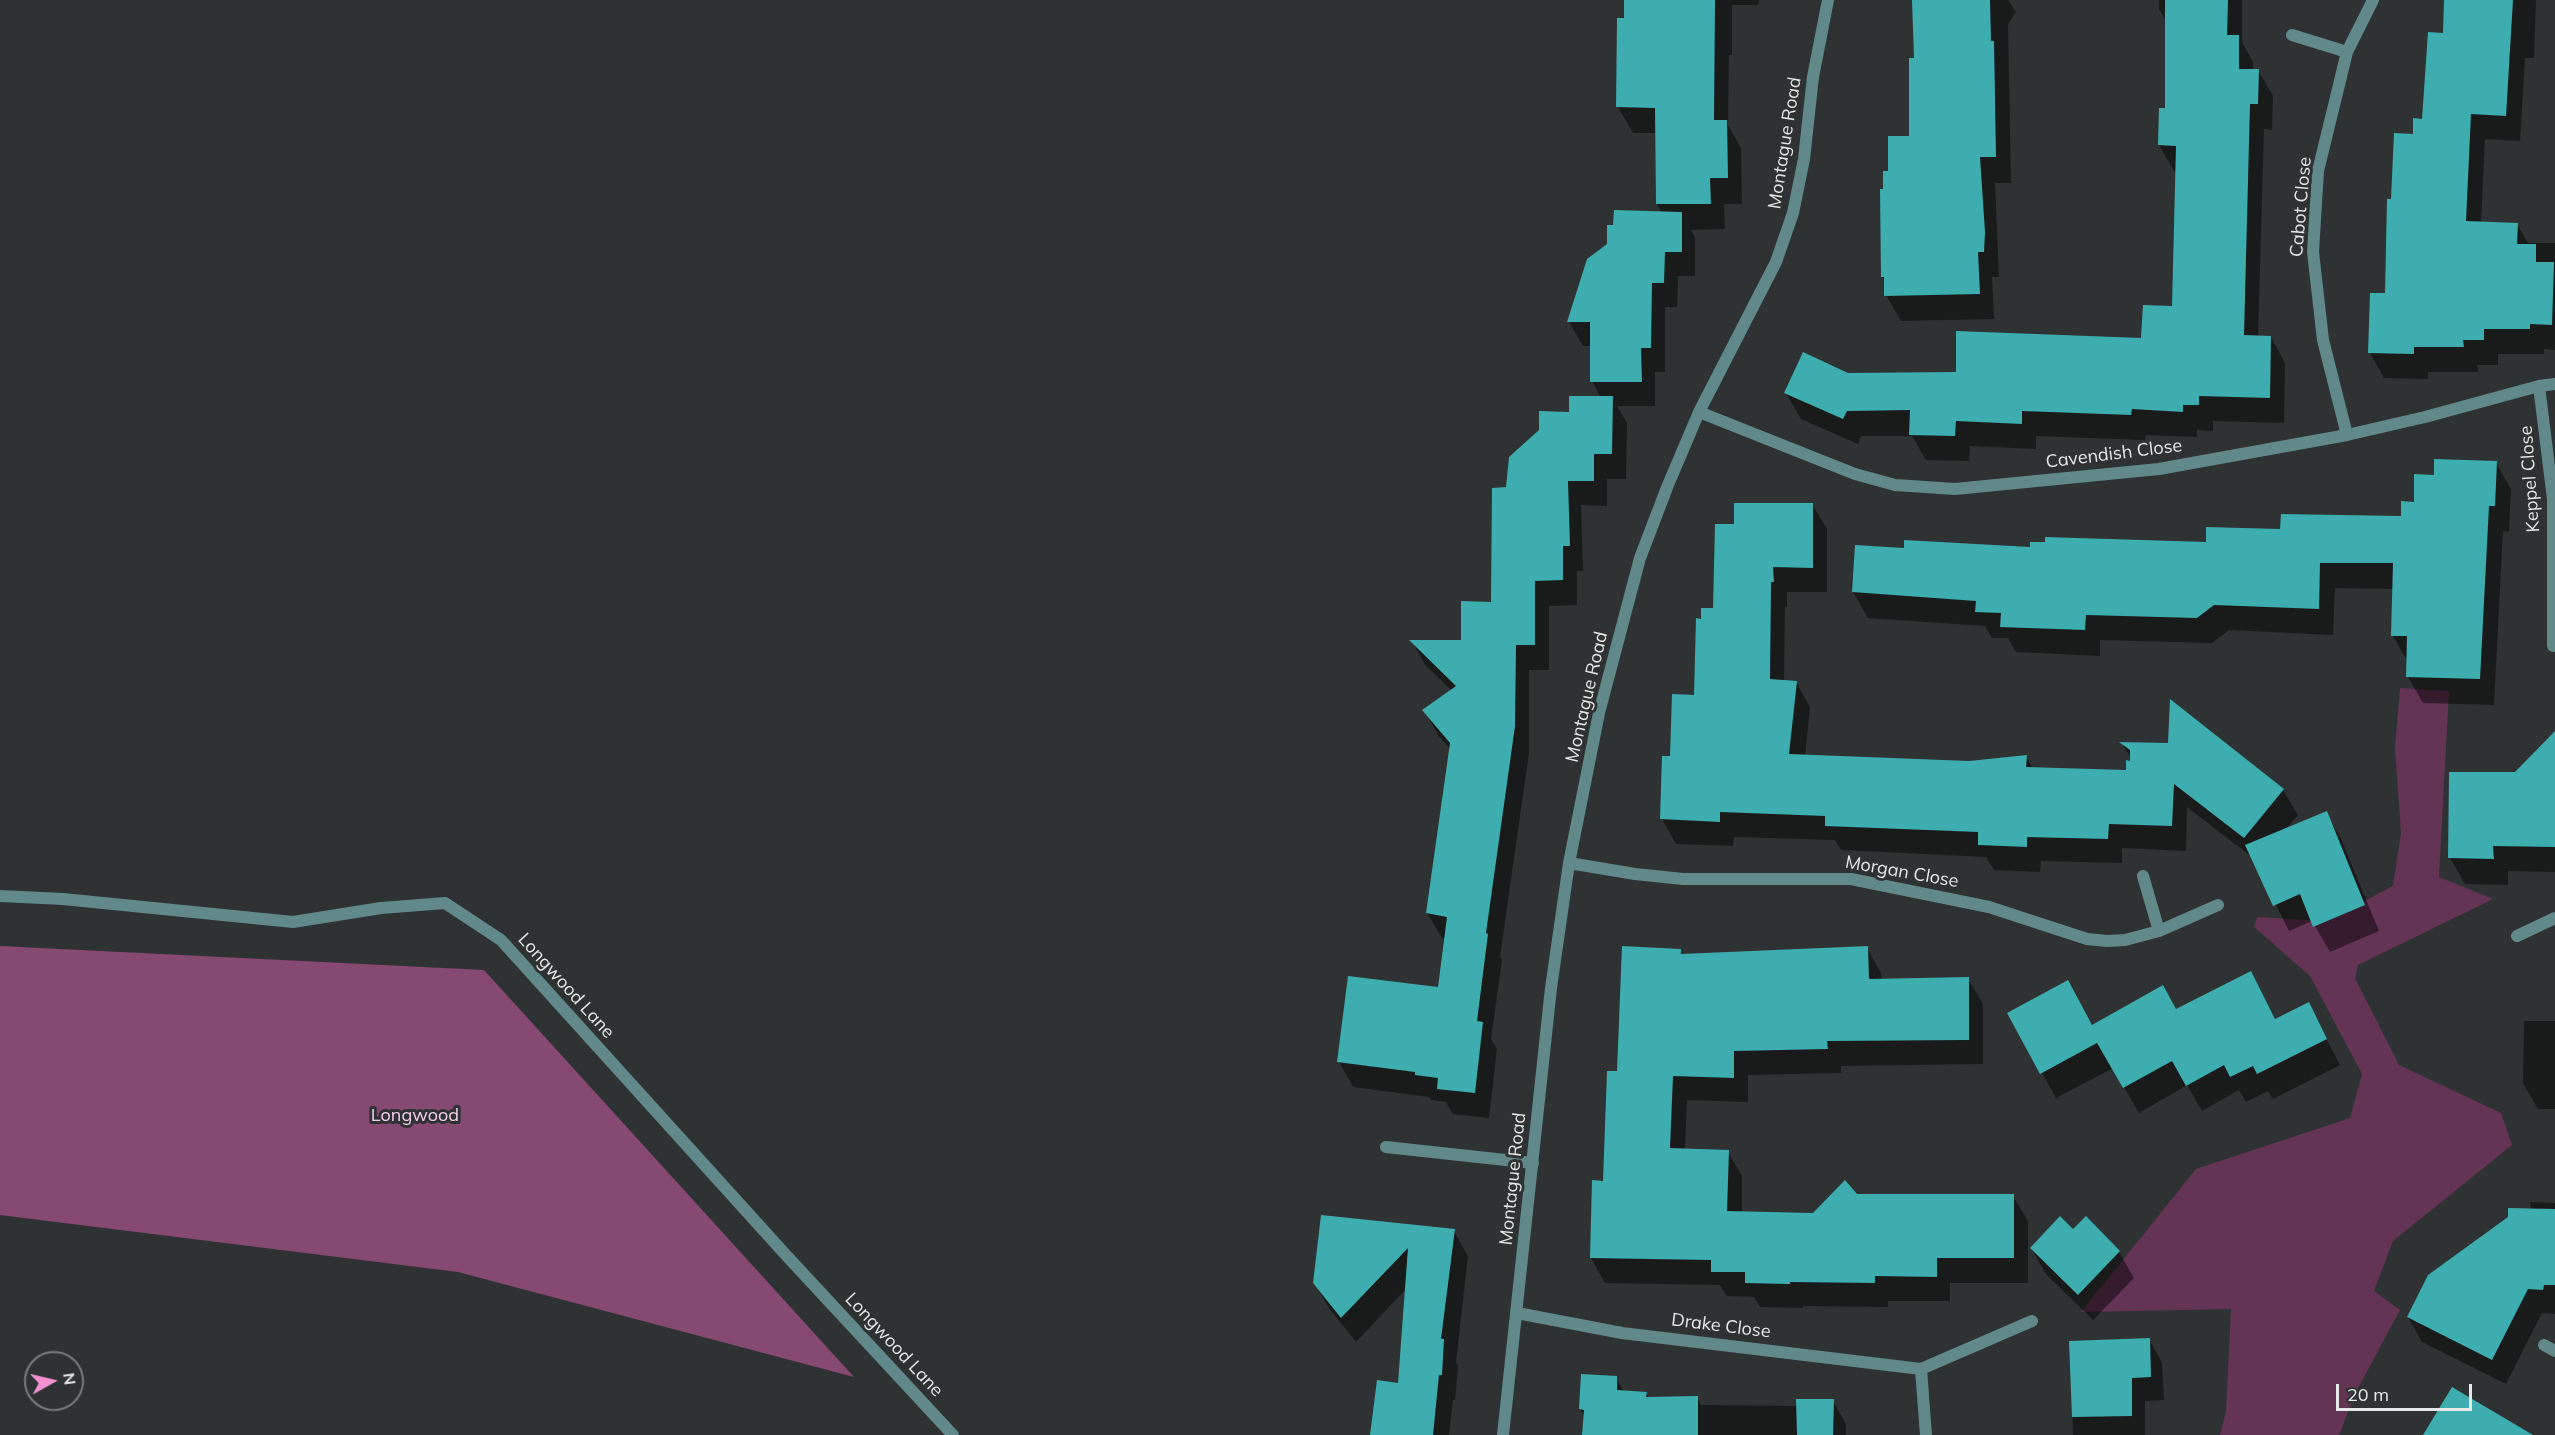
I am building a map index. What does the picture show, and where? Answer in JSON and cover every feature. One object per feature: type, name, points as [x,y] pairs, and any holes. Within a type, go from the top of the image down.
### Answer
[{"type":"street","name":"Montague Road","points":[[1503,1435],[1551,988],[1569,863],[1599,713],[1640,558],[1699,411],[1776,262],[1793,213],[1804,159],[1813,77],[1828,0]]},
{"type":"street","name":"Cabot Close","points":[[2347,435],[2323,340],[2313,252],[2318,171],[2347,52],[2373,0]]},
{"type":"street","points":[[2292,35],[2347,52]]},
{"type":"street","points":[[2539,386],[2555,384]]},
{"type":"street","name":"Cavendish Close","points":[[1699,411],[1855,474],[1895,484],[1955,489],[2159,468],[2347,435],[2425,417],[2539,386]]},
{"type":"street","name":"Keppel Close","points":[[2539,386],[2553,499],[2553,646]]},
{"type":"street","name":"Morgan Close","points":[[1569,863],[1683,879],[1851,879],[1989,907],[2087,939],[2125,940],[2159,931],[2218,905]]},
{"type":"street","points":[[2143,876],[2159,931]]},
{"type":"street","name":"Longwood Lane","points":[[0,896],[63,899],[293,922],[381,908],[445,903],[501,940],[785,1254],[953,1435]]},
{"type":"street","points":[[2517,936],[2555,918]]},
{"type":"street","points":[[1386,1147],[1533,1163]]},
{"type":"street","name":"Drake Close","points":[[1517,1313],[1622,1333],[1921,1369]]},
{"type":"street","points":[[1926,1435],[1921,1369],[2032,1321]]},
{"type":"shaded area","points":[[2400,688],[2449,691],[2439,877],[2493,899],[2358,965],[2355,978],[2399,1065],[2501,1113],[2512,1145],[2393,1241],[2374,1291],[2400,1310],[2356,1392],[2339,1435],[2220,1435],[2226,1411],[2231,1309],[2081,1312],[2196,1169],[2350,1118],[2362,1074],[2310,976],[2254,927],[2257,917],[2326,921],[2393,886],[2401,833],[2395,748]]},
{"type":"green space","name":"Longwood","points":[[0,946],[484,970],[854,1377],[458,1272],[0,1215]]},
{"type":"building","points":[[1624,0],[1715,0],[1714,120],[1727,120],[1728,178],[1710,178],[1711,204],[1656,204],[1655,108],[1616,107],[1617,18],[1624,18]]},
{"type":"building","points":[[1912,0],[1990,0],[1991,41],[1994,41],[1996,157],[1980,157],[1985,232],[1984,252],[1978,252],[1980,294],[1884,296],[1884,277],[1881,277],[1880,189],[1883,189],[1883,171],[1888,171],[1888,136],[1909,136],[1909,58],[1914,58]]},
{"type":"building","points":[[2165,0],[2228,0],[2227,35],[2239,35],[2239,69],[2259,69],[2258,104],[2250,104],[2244,335],[2271,336],[2270,398],[2199,396],[2199,405],[2183,405],[2183,412],[2132,409],[2131,415],[2022,411],[2022,424],[1956,421],[1955,436],[1909,435],[1910,410],[1847,411],[1843,419],[1784,393],[1803,352],[1848,373],[1956,372],[1956,331],[2141,338],[2143,305],[2172,306],[2176,146],[2158,145],[2159,108],[2165,108]]},
{"type":"building","points":[[2444,0],[2513,0],[2506,116],[2471,114],[2466,221],[2518,223],[2517,244],[2536,244],[2536,262],[2554,262],[2552,325],[2530,324],[2530,329],[2484,329],[2484,340],[2463,340],[2464,347],[2414,347],[2414,354],[2368,353],[2370,293],[2385,293],[2387,199],[2391,199],[2394,133],[2413,134],[2413,118],[2422,119],[2428,32],[2443,33]]},
{"type":"building","points":[[1614,210],[1682,212],[1682,252],[1665,252],[1664,283],[1652,283],[1651,348],[1641,348],[1642,382],[1590,382],[1590,322],[1567,322],[1587,259],[1607,244],[1607,225],[1613,225]]},
{"type":"building","points":[[1569,396],[1613,396],[1612,454],[1594,454],[1594,481],[1568,481],[1570,546],[1563,546],[1563,580],[1535,581],[1535,645],[1516,645],[1515,726],[1486,933],[1488,934],[1477,1021],[1483,1022],[1475,1093],[1437,1089],[1438,1078],[1415,1075],[1415,1072],[1337,1062],[1348,976],[1438,987],[1447,917],[1426,913],[1450,743],[1422,710],[1456,686],[1409,640],[1461,640],[1461,601],[1491,602],[1492,488],[1506,487],[1509,457],[1539,430],[1539,411],[1569,412]]},
{"type":"building","points":[[2434,459],[2497,461],[2495,506],[2489,506],[2480,679],[2406,677],[2407,636],[2391,636],[2393,563],[2320,563],[2319,609],[2214,605],[2197,618],[2086,615],[2085,630],[2000,627],[2001,613],[1975,612],[1976,601],[1852,592],[1855,545],[1904,548],[1904,540],[2030,547],[2030,542],[2045,542],[2045,537],[2206,542],[2206,527],[2280,529],[2281,514],[2401,516],[2401,501],[2414,502],[2414,474],[2434,475]]},
{"type":"building","points":[[1734,503],[1813,503],[1813,568],[1773,567],[1774,582],[1771,582],[1770,679],[1797,681],[1789,754],[1969,761],[2027,755],[2026,767],[2126,770],[2126,760],[2130,761],[2130,750],[2119,742],[2168,743],[2170,699],[2284,789],[2244,838],[2174,784],[2172,826],[2109,824],[2108,839],[2027,837],[2027,847],[1978,845],[1978,832],[1825,826],[1825,816],[1720,812],[1720,822],[1660,819],[1662,756],[1670,756],[1672,694],[1694,695],[1696,618],[1701,619],[1701,608],[1713,608],[1715,524],[1734,524]]},
{"type":"building","points":[[2555,731],[2555,847],[2493,846],[2494,859],[2448,858],[2449,772],[2515,772]]},
{"type":"building","points":[[2327,811],[2365,905],[2313,927],[2300,894],[2273,906],[2245,845]]},
{"type":"building","points":[[1622,946],[1681,949],[1681,954],[1868,946],[1869,979],[1969,977],[1969,1040],[1827,1041],[1828,1049],[1734,1051],[1734,1078],[1673,1076],[1670,1148],[1729,1150],[1727,1211],[1813,1213],[1845,1180],[1857,1194],[2014,1194],[2014,1258],[1937,1258],[1937,1277],[1875,1276],[1875,1283],[1790,1282],[1790,1284],[1745,1283],[1745,1272],[1711,1272],[1711,1260],[1590,1258],[1592,1180],[1603,1181],[1607,1071],[1617,1071]]},
{"type":"building","points":[[2251,971],[2275,1019],[2309,1002],[2327,1039],[2257,1074],[2253,1066],[2230,1077],[2224,1065],[2186,1086],[2172,1061],[2123,1088],[2097,1043],[2040,1074],[2007,1013],[2068,980],[2092,1025],[2163,985],[2176,1009]]},
{"type":"building","points":[[2508,1208],[2555,1209],[2555,1285],[2544,1285],[2543,1290],[2528,1289],[2492,1360],[2407,1317],[2428,1275],[2508,1217]]},
{"type":"building","points":[[1321,1215],[1455,1229],[1441,1339],[1444,1339],[1442,1375],[1439,1375],[1433,1435],[1370,1435],[1377,1380],[1398,1383],[1408,1248],[1341,1318],[1313,1283]]},
{"type":"building","points":[[2060,1216],[2073,1229],[2086,1216],[2120,1251],[2078,1295],[2030,1248]]},
{"type":"building","points":[[2150,1338],[2151,1377],[2132,1378],[2132,1416],[2072,1417],[2069,1341]]},
{"type":"building","points":[[1581,1374],[1617,1376],[1617,1390],[1647,1392],[1646,1397],[1698,1396],[1698,1435],[1582,1435],[1584,1410],[1579,1409]]},
{"type":"building","points":[[2452,1387],[2533,1435],[2423,1435]]},
{"type":"building","points":[[1796,1399],[1834,1399],[1833,1435],[1797,1435]]}]
